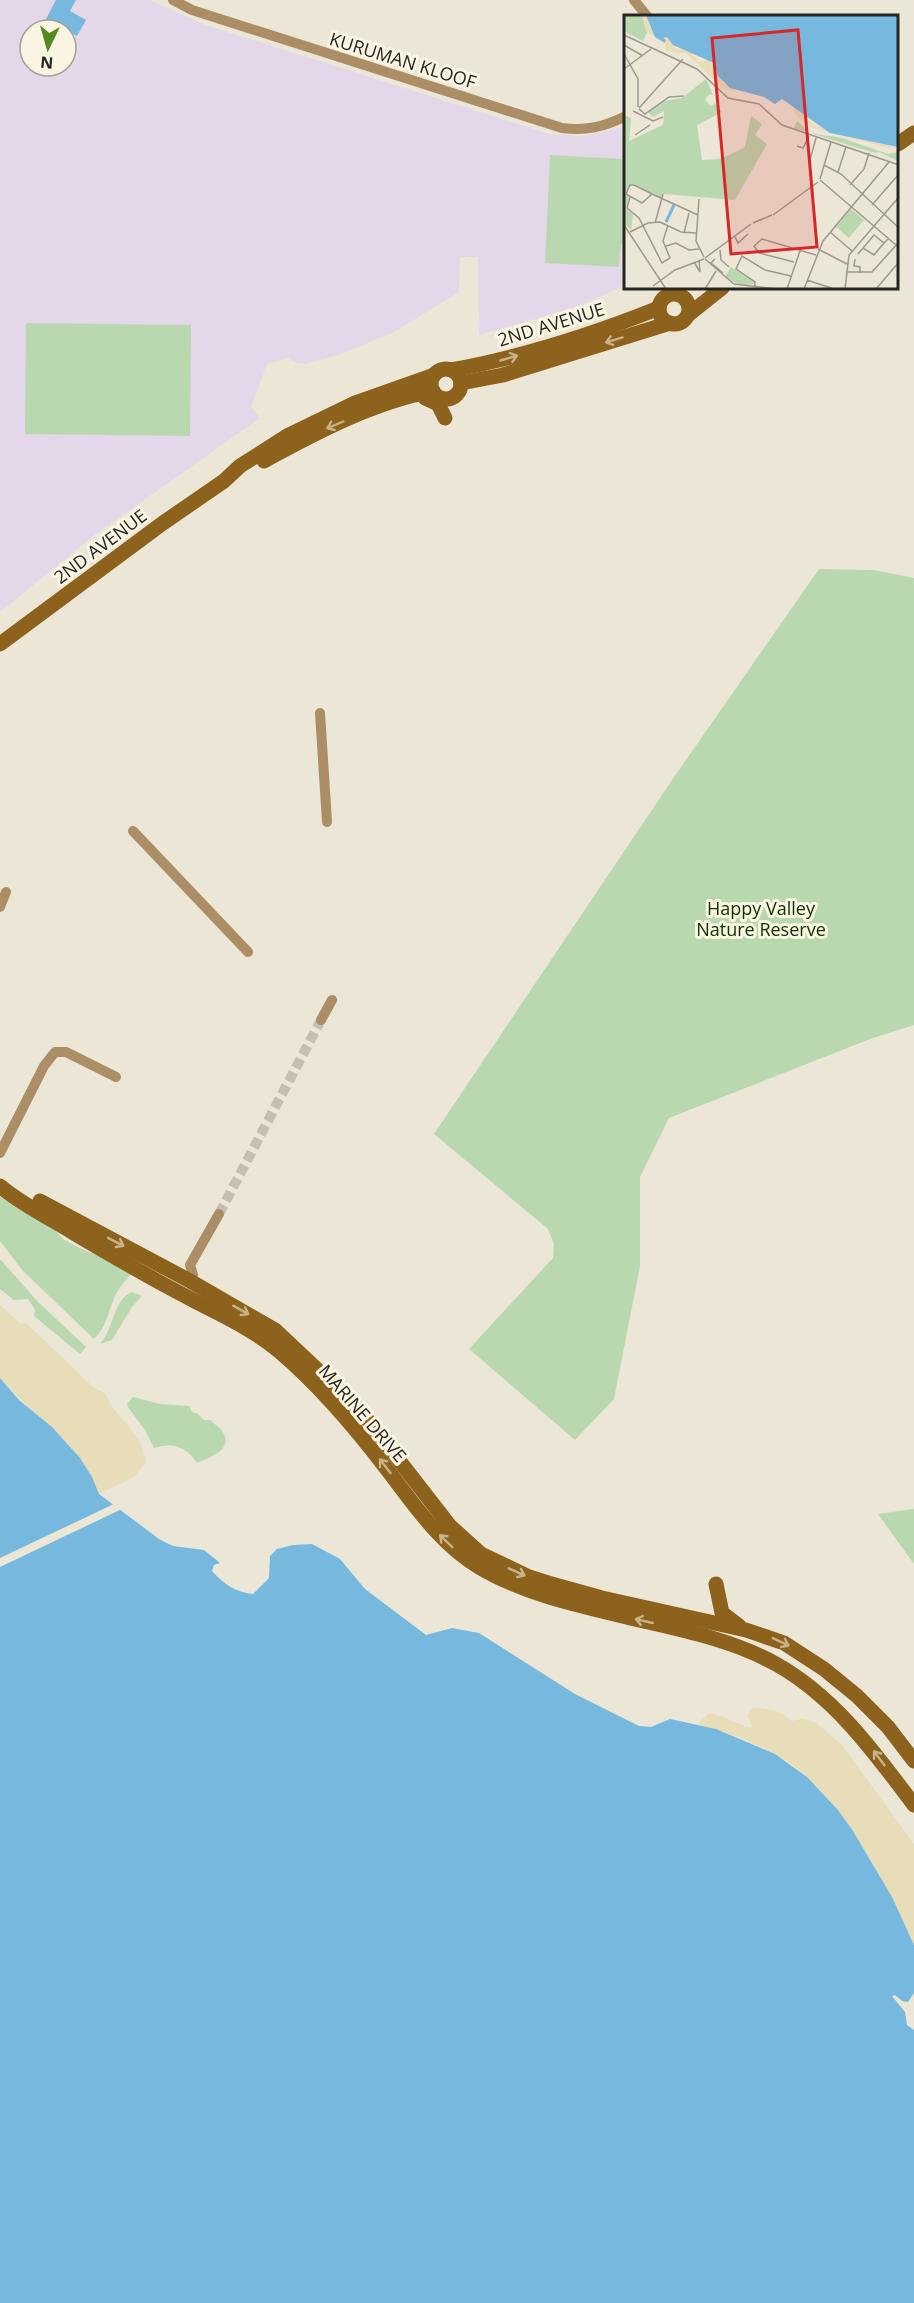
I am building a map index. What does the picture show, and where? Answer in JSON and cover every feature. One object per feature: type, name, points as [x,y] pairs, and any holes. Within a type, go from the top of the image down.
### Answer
[{"type":"main road","points":[[899,143],[914,133]]},
{"type":"main road","name":"2ND AVENUE","points":[[306,432],[412,394],[433,391],[438,397],[451,398],[458,393],[461,383],[503,375],[670,323],[681,322],[719,290]]},
{"type":"main road","name":"2ND AVENUE","points":[[0,644],[163,523],[224,481],[243,473],[355,403],[434,375],[441,370],[493,362],[594,334],[659,308],[665,297],[684,291],[689,307],[688,315]]},
{"type":"main road","points":[[659,308],[661,316],[670,323]]},
{"type":"main road","points":[[451,370],[456,373],[461,383]]},
{"type":"main road","points":[[433,391],[431,382],[434,375]]},
{"type":"main road","points":[[388,403],[416,397],[424,398],[438,404],[445,418]]},
{"type":"main road","name":"MARINE DRIVE","points":[[0,1185],[22,1192],[190,1281],[275,1330],[341,1390],[383,1437],[450,1526],[481,1554],[529,1577],[703,1628]]},
{"type":"main road","name":"MARINE DRIVE","points":[[0,1185],[43,1215],[161,1284],[244,1327],[271,1344],[331,1400],[438,1533],[477,1565],[510,1583],[588,1607],[703,1628]]},
{"type":"main road","points":[[716,1584],[722,1613],[746,1630]]},
{"type":"main road","points":[[703,1628],[746,1630],[784,1643],[824,1669],[873,1712],[888,1726],[914,1761]]},
{"type":"main road","points":[[703,1628],[776,1664],[837,1711],[868,1744],[914,1805]]},
{"type":"street","name":"KURUMAN KLOOF","points":[[173,0],[192,10],[562,128],[575,130],[598,128],[624,117]]},
{"type":"street","points":[[634,0],[645,15]]},
{"type":"street","points":[[320,713],[327,822]]},
{"type":"street","points":[[133,831],[248,952]]},
{"type":"street","points":[[0,907],[6,892]]},
{"type":"street","points":[[321,1020],[332,1000]]},
{"type":"street","points":[[0,1153],[44,1066],[55,1052],[66,1052],[116,1077]]},
{"type":"street","points":[[190,1281],[193,1275],[190,1265],[219,1214]]},
{"type":"shaded area","points":[[0,0],[150,0],[206,25],[549,134],[584,136],[624,127],[624,286],[586,303],[479,335],[478,257],[460,257],[459,292],[394,332],[341,354],[306,364],[297,363],[288,358],[267,364],[251,407],[260,418],[96,534],[0,612]]},
{"type":"green space","points":[[550,155],[624,159],[624,244],[621,244],[619,267],[545,263]]},
{"type":"green space","points":[[26,323],[191,325],[190,436],[25,434]]},
{"type":"green space","name":"Happy Valley Nature Reserve","points":[[819,569],[874,570],[914,578],[914,1025],[870,1039],[669,1118],[640,1177],[640,1266],[614,1399],[575,1440],[469,1349],[553,1258],[554,1244],[548,1229],[434,1134],[672,780]]},
{"type":"green space","points":[[0,1197],[48,1222],[64,1240],[136,1270],[117,1292],[104,1326],[94,1339],[22,1270],[0,1241]]},
{"type":"green space","points":[[0,1259],[38,1302],[86,1347],[80,1354],[34,1316],[35,1310],[28,1299],[14,1300],[0,1289]]},
{"type":"green space","points":[[132,1292],[142,1296],[132,1307],[112,1340],[100,1344],[121,1300]]},
{"type":"green space","points":[[133,1397],[160,1404],[189,1406],[192,1412],[204,1420],[210,1420],[222,1430],[226,1440],[225,1445],[218,1453],[197,1463],[188,1453],[178,1447],[154,1448],[145,1430],[128,1407],[127,1404]]},
{"type":"green space","points":[[914,1509],[914,1564],[878,1514]]},
{"type":"sand","points":[[0,1305],[21,1324],[26,1323],[93,1387],[105,1393],[140,1442],[144,1452],[146,1462],[134,1477],[99,1494],[91,1476],[68,1445],[0,1378]]},
{"type":"sand","points":[[756,1708],[779,1713],[791,1721],[803,1719],[815,1722],[842,1745],[914,1844],[914,1945],[889,1893],[857,1838],[819,1789],[798,1769],[775,1754],[758,1745],[698,1723],[710,1713],[751,1728],[748,1716],[750,1709]]},
{"type":"water","points":[[56,0],[76,0],[70,11],[86,20],[78,34],[78,18],[47,18]]},
{"type":"water","points":[[0,1378],[19,1400],[52,1427],[80,1458],[99,1494],[159,1539],[173,1546],[204,1550],[220,1563],[214,1565],[212,1571],[235,1589],[253,1594],[269,1578],[270,1556],[277,1549],[312,1544],[340,1559],[365,1589],[426,1635],[452,1628],[479,1633],[575,1694],[639,1726],[651,1727],[670,1719],[716,1729],[775,1754],[807,1777],[838,1810],[853,1831],[892,1897],[914,1945],[914,1993],[908,2002],[902,2001],[895,1995],[892,1996],[905,2012],[907,2025],[914,2030],[914,2303],[0,2303]]},
{"type":"pier","points":[[116,1503],[124,1508],[0,1567],[0,1558]]},
{"type":"tunnel","points":[[219,1214],[321,1020]]}]
